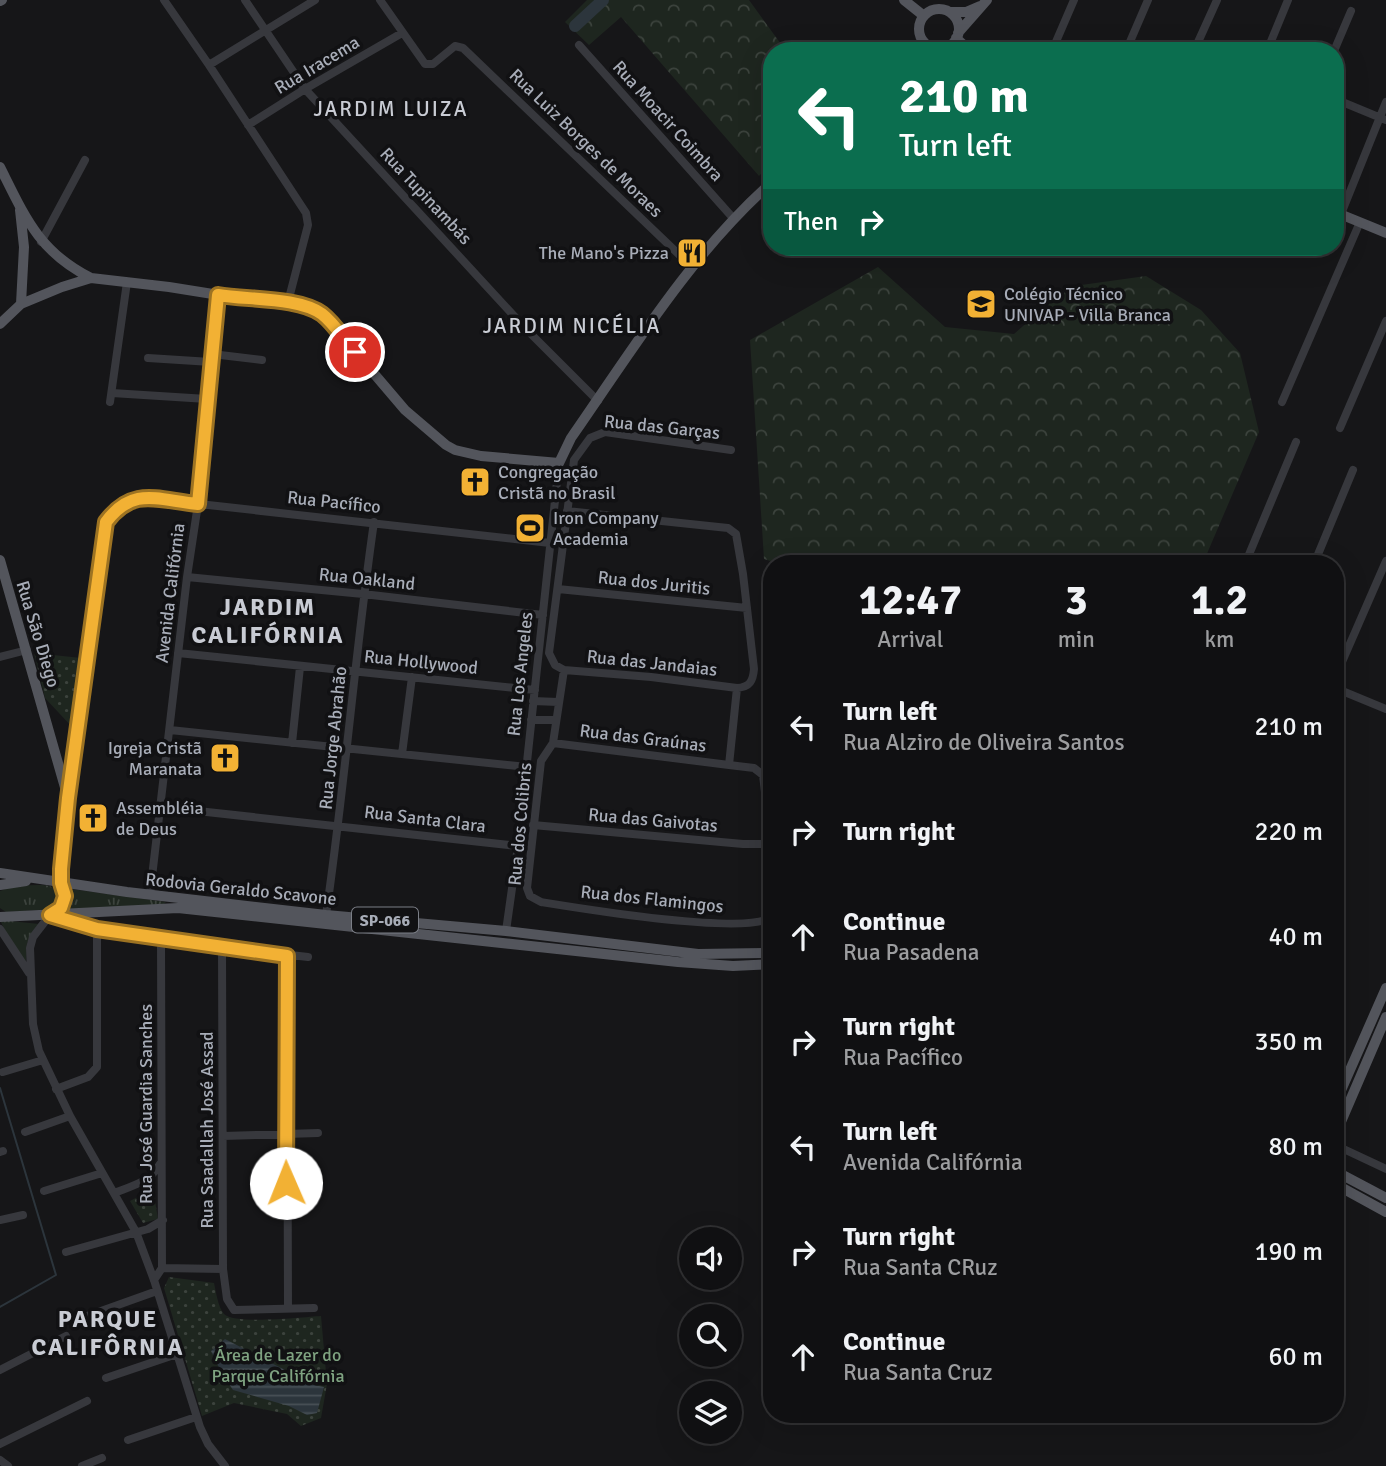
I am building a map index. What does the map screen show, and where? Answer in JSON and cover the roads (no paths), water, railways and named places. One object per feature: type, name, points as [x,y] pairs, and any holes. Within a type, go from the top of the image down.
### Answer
[{"type":"main road","points":[[904,0],[924,16]]},
{"type":"main road","points":[[925,42],[919,32],[924,16],[936,9],[967,12],[985,2]]},
{"type":"main road","points":[[951,42],[985,2]]},
{"type":"main road","points":[[950,12],[957,22],[957,36],[962,42]]},
{"type":"main road","points":[[0,167],[41,242],[68,266],[91,278],[244,299],[288,302],[313,309],[321,314],[405,410],[432,435],[455,450],[502,459],[559,463],[571,438],[653,318],[733,218],[763,190]]},
{"type":"main road","points":[[20,207],[24,247],[20,304]]},
{"type":"main road","points":[[1344,215],[1386,233]]},
{"type":"main road","points":[[24,247],[41,242]]},
{"type":"main road","points":[[62,287],[67,278],[68,266]]},
{"type":"main road","points":[[0,324],[20,304],[91,278]]},
{"type":"main road","name":"Rua São Diego","points":[[0,560],[68,798],[61,883],[65,896],[64,902],[50,915]]},
{"type":"main road","name":"Rodovia Geraldo Scavone","points":[[0,873],[61,883],[326,915],[506,930],[698,954],[763,953]]},
{"type":"main road","points":[[0,885],[47,880]]},
{"type":"main road","name":"Rodovia Geraldo Scavone","points":[[0,917],[178,908],[690,963],[733,966],[763,964]]},
{"type":"main road","points":[[1344,1084],[1386,988]]},
{"type":"main road","points":[[1344,1118],[1386,1017]]},
{"type":"main road","points":[[1344,1176],[1386,1198]]},
{"type":"main road","points":[[1344,1189],[1386,1212]]},
{"type":"street","points":[[178,0],[165,3],[306,213],[308,225],[288,302]]},
{"type":"street","name":"Rua Tupinambás","points":[[245,0],[305,89],[527,330],[598,401]]},
{"type":"street","points":[[209,65],[315,0]]},
{"type":"street","points":[[380,0],[402,33]]},
{"type":"street","points":[[1056,42],[1074,0]]},
{"type":"street","points":[[1130,42],[1148,0]]},
{"type":"street","points":[[1198,42],[1217,0]]},
{"type":"street","points":[[1271,42],[1288,0]]},
{"type":"street","points":[[1339,42],[1351,11]]},
{"type":"street","name":"Rua Luiz Borges de Moraes","points":[[402,33],[421,59],[429,65],[455,46],[467,51],[692,267]]},
{"type":"street","name":"Rua Iracema","points":[[248,125],[402,33]]},
{"type":"street","name":"Rua Moacir Coimbra","points":[[579,45],[733,218]]},
{"type":"street","points":[[1344,200],[1383,119],[1386,102]]},
{"type":"street","points":[[1344,103],[1383,119]]},
{"type":"street","points":[[41,242],[85,160]]},
{"type":"street","points":[[1282,402],[1360,222]]},
{"type":"street","points":[[127,282],[111,397],[207,398]]},
{"type":"street","name":"Avenida Califórnia","points":[[150,894],[198,504],[218,295]]},
{"type":"street","points":[[1340,429],[1386,321]]},
{"type":"street","points":[[148,358],[262,360]]},
{"type":"street","name":"Rua das Garças","points":[[567,511],[574,460],[590,438],[598,433],[731,450]]},
{"type":"street","points":[[1249,555],[1296,442]]},
{"type":"street","name":"Rua Los Angeles","points":[[506,930],[527,767],[559,463]]},
{"type":"street","points":[[1318,555],[1353,470]]},
{"type":"street","name":"Rua Pacífico","points":[[72,769],[106,522],[117,508],[136,497],[550,543]]},
{"type":"street","points":[[564,670],[555,664],[549,653],[567,511],[733,530],[738,539],[754,669],[753,679],[746,687],[737,688],[729,765]]},
{"type":"street","name":"Rua Jorge Abrahão","points":[[326,915],[348,748],[363,594],[374,522]]},
{"type":"street","points":[[1344,657],[1386,561]]},
{"type":"street","name":"Rua Oakland","points":[[187,577],[543,615]]},
{"type":"street","name":"Rua dos Juritis","points":[[558,589],[747,608]]},
{"type":"street","points":[[0,657],[27,650]]},
{"type":"street","name":"Rua Hollywood","points":[[178,653],[535,690]]},
{"type":"street","points":[[292,743],[300,667]]},
{"type":"street","name":"Rua das Jandaias","points":[[564,670],[737,688]]},
{"type":"street","name":"Rua dos Colibris","points":[[530,896],[527,888],[541,761],[553,743],[564,670]]},
{"type":"street","points":[[402,754],[412,677]]},
{"type":"street","points":[[1344,692],[1386,709]]},
{"type":"street","points":[[534,701],[558,702]]},
{"type":"street","points":[[531,720],[556,720]]},
{"type":"street","points":[[170,730],[527,767]]},
{"type":"street","name":"Rua das Graúnas","points":[[553,743],[754,768],[763,775]]},
{"type":"street","points":[[61,769],[72,769],[68,798]]},
{"type":"street","name":"Rua Santa Clara","points":[[161,807],[518,846]]},
{"type":"street","name":"Rua das Gaivotas","points":[[533,825],[763,844]]},
{"type":"street","name":"Rua dos Flamingos","points":[[530,896],[541,902],[618,914],[694,922],[763,922]]},
{"type":"street","points":[[225,1466],[208,1444],[196,1417],[154,1280],[136,1232],[69,1116],[43,1060],[33,1024],[30,947],[33,937],[50,915],[97,929],[161,940],[307,957]]},
{"type":"street","points":[[0,929],[29,973]]},
{"type":"street","points":[[56,1089],[88,1077],[97,1068],[97,929]]},
{"type":"street","name":"Rua José Guardia Sanches","points":[[161,940],[162,1268]]},
{"type":"street","name":"Rua Saadallah José Assad","points":[[222,946],[223,1269],[227,1299],[234,1310],[288,1308]]},
{"type":"street","points":[[287,956],[288,1308],[314,1308]]},
{"type":"street","points":[[3,1072],[43,1060]]},
{"type":"street","points":[[25,1132],[69,1116]]},
{"type":"street","points":[[223,1136],[318,1133]]},
{"type":"street","points":[[1344,1144],[1352,1152],[1386,1169]]},
{"type":"street","points":[[114,1193],[144,1182],[155,1174],[162,1162]]},
{"type":"street","points":[[44,1191],[102,1173]]},
{"type":"street","points":[[0,1220],[23,1215]]},
{"type":"street","points":[[66,1252],[152,1227],[163,1220]]},
{"type":"street","points":[[154,1280],[162,1268],[223,1269]]},
{"type":"street","points":[[87,1316],[157,1291]]},
{"type":"street","points":[[0,1370],[66,1336]]},
{"type":"street","points":[[106,1378],[177,1354]]},
{"type":"street","points":[[0,1444],[87,1401]]},
{"type":"street","points":[[128,1440],[196,1417]]},
{"type":"street","points":[[82,1466],[102,1458]]},
{"type":"street","points":[[0,1460],[8,1466]]},
{"type":"waterway","points":[[575,26],[603,0]]},
{"type":"waterway","points":[[0,1088],[56,1275],[0,1307]]},
{"type":"place","name":"The Mano's Pizza","points":[[692,253]]},
{"type":"place","name":"Colégio Técnico UNIVAP - Villa Branca","points":[[981,304]]},
{"type":"place","name":"Congregação Cristã no Brasil","points":[[475,482]]},
{"type":"place","name":"Iron Company Academia","points":[[530,528]]},
{"type":"place","name":"Igreja Cristã Maranata","points":[[225,758]]},
{"type":"place","name":"Assembléia de Deus","points":[[93,818]]},
{"type":"district","name":"JARDIM LUIZA","points":[[391,109]]},
{"type":"district","name":"JARDIM NICÉLIA","points":[[572,326]]},
{"type":"district","name":"JARDIM CALIFÓRNIA","points":[[268,621]]},
{"type":"district","name":"PARQUE CALIFÔRNIA","points":[[108,1333]]},
{"type":"park label","name":"Área de Lazer do Parque Califórnia","points":[[278,1365]]}]
